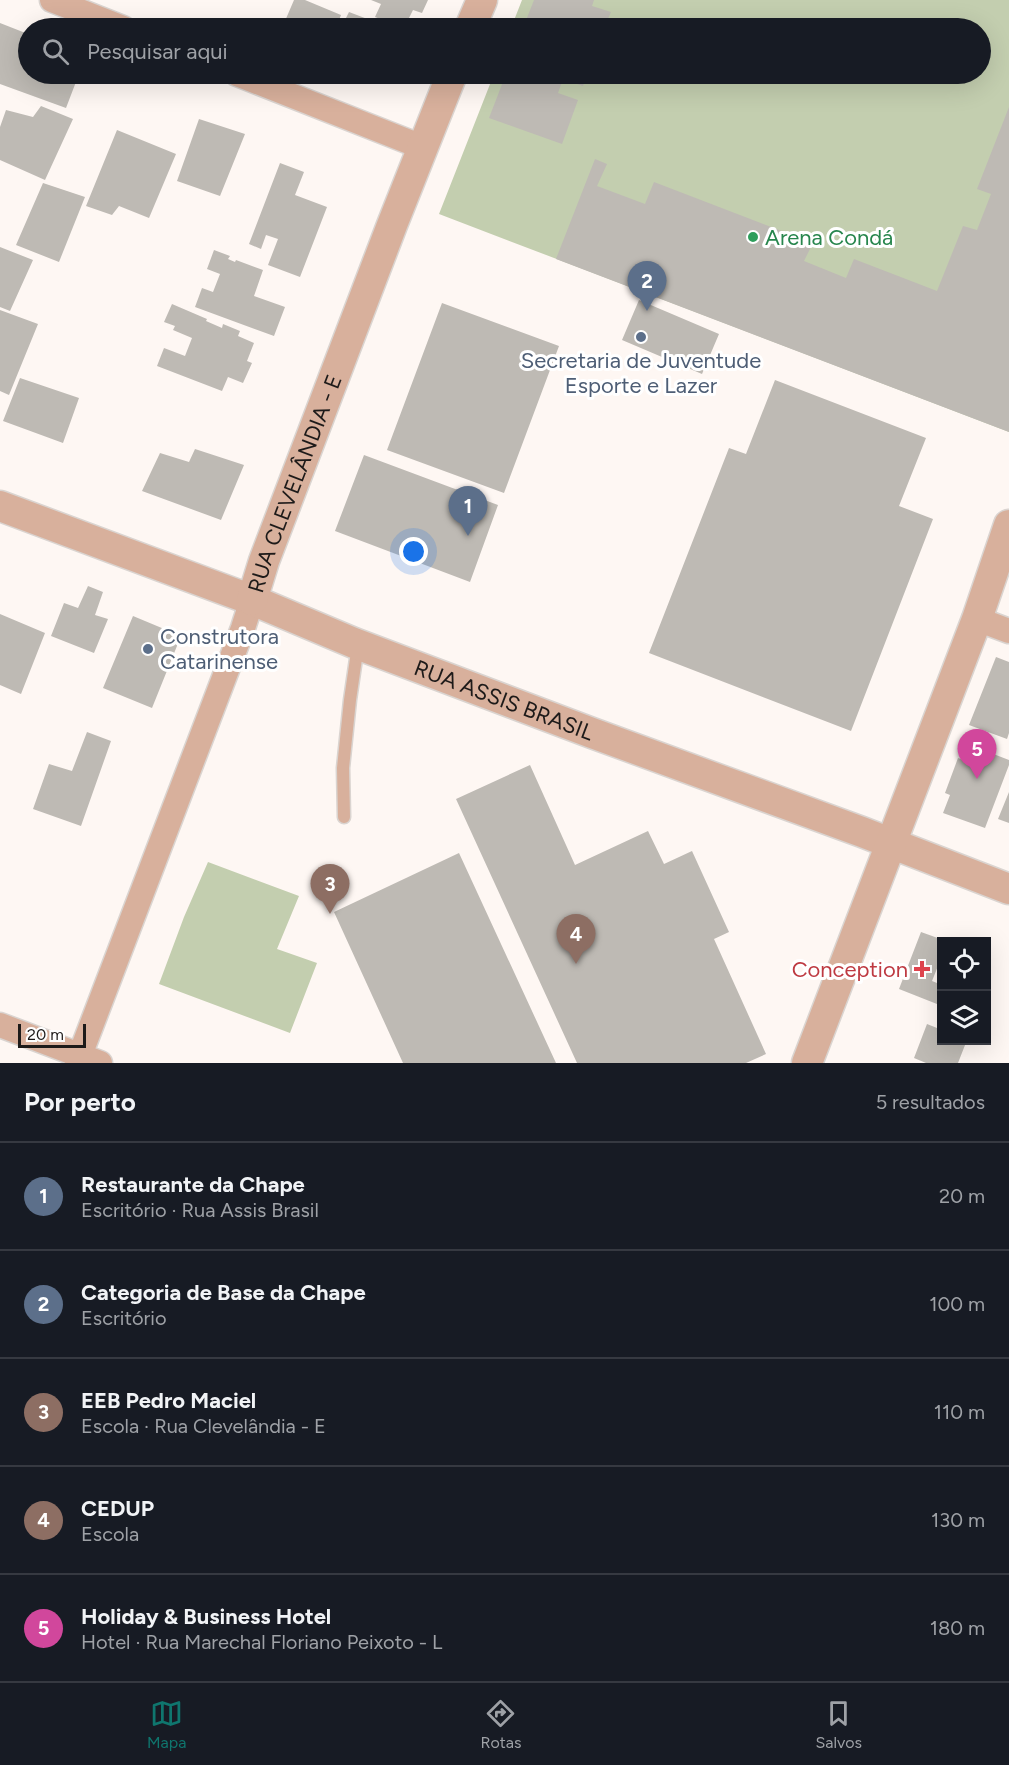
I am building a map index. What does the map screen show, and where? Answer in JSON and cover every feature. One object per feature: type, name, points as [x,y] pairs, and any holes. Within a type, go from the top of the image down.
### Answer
[{"type":"street","points":[[52,0],[98,18]]},
{"type":"street","points":[[474,18],[482,0]]},
{"type":"street","points":[[262,84],[422,147]]},
{"type":"street","name":"RUA CLEVELÂNDIA - E","points":[[86,1060],[243,628],[268,551],[448,84]]},
{"type":"street","name":"RUA ASSIS BRASIL","points":[[0,506],[252,600],[358,644],[592,734],[862,832],[1009,889]]},
{"type":"street","points":[[809,1062],[977,619],[1009,525]]},
{"type":"street","points":[[977,619],[1009,631]]},
{"type":"street","points":[[0,1025],[86,1060]]},
{"type":"lane","points":[[344,817],[343,768],[358,644]]},
{"type":"green space","name":"Arena Condá","points":[[522,0],[1009,0],[1009,432],[439,214],[490,84],[991,84],[991,18],[515,18]]},
{"type":"green space","points":[[208,862],[299,896],[277,949],[317,963],[290,1033],[159,984]]},
{"type":"building","points":[[294,0],[305,0],[341,15],[340,18],[286,18]]},
{"type":"building","points":[[371,0],[428,0],[422,13],[413,10],[409,18],[375,17],[381,4]]},
{"type":"building","points":[[534,0],[594,0],[592,6],[611,12],[608,18],[527,18]]},
{"type":"building","points":[[349,12],[365,18],[346,18]]},
{"type":"building","points":[[0,23],[18,30],[18,84],[75,84],[66,108],[0,84]]},
{"type":"building","points":[[502,84],[561,84],[558,93],[578,100],[562,144],[489,118]]},
{"type":"building","points":[[41,106],[73,119],[45,180],[0,160],[0,127],[6,110],[33,117]]},
{"type":"building","points":[[1009,107],[1009,432],[556,259],[595,159],[607,164],[597,186],[645,204],[654,182],[813,243],[804,261],[846,278],[854,259],[937,291],[963,226],[977,230],[991,194],[977,189]]},
{"type":"building","points":[[199,119],[245,134],[220,196],[177,181]]},
{"type":"building","points":[[117,130],[176,154],[149,218],[119,206],[112,215],[86,206]]},
{"type":"building","points":[[280,163],[304,172],[295,195],[327,207],[300,277],[268,265],[278,239],[266,235],[261,249],[249,244]]},
{"type":"building","points":[[43,183],[85,197],[59,262],[16,245]]},
{"type":"building","points":[[0,247],[33,260],[10,311],[0,307]]},
{"type":"building","points":[[214,250],[230,256],[228,259],[235,262],[236,260],[263,270],[254,296],[285,307],[274,336],[195,307],[202,288],[213,292],[220,274],[207,269]]},
{"type":"building","points":[[639,300],[719,334],[702,374],[622,340]]},
{"type":"building","points":[[442,303],[559,346],[504,493],[387,450]]},
{"type":"building","points":[[172,304],[222,328],[223,324],[240,331],[238,336],[254,343],[247,361],[252,363],[243,383],[228,377],[222,391],[157,366],[164,348],[185,356],[192,338],[173,330],[175,326],[164,322]]},
{"type":"building","points":[[0,310],[38,324],[9,395],[0,391]]},
{"type":"building","points":[[20,378],[79,398],[63,443],[3,421]]},
{"type":"building","points":[[775,380],[926,438],[899,506],[933,519],[851,731],[649,653],[729,448],[746,454]]},
{"type":"building","points":[[195,449],[244,465],[221,520],[142,491],[160,453],[189,462]]},
{"type":"building","points":[[364,455],[498,505],[470,582],[335,531]]},
{"type":"building","points":[[88,586],[103,592],[95,615],[108,619],[94,653],[51,636],[64,603],[78,608]]},
{"type":"building","points":[[0,614],[45,633],[21,694],[0,685]]},
{"type":"building","points":[[133,616],[181,636],[152,708],[103,688]]},
{"type":"building","points":[[996,657],[1009,662],[1009,733],[1007,739],[969,725]]},
{"type":"building","points":[[87,732],[111,741],[81,826],[33,809],[49,764],[72,771]]},
{"type":"building","points":[[970,745],[1009,760],[985,828],[943,813],[950,795],[945,793],[958,758],[963,760]]},
{"type":"building","points":[[530,765],[575,865],[648,831],[664,864],[692,851],[729,932],[714,939],[766,1054],[746,1063],[577,1063],[456,799]]},
{"type":"building","points":[[1009,792],[1009,823],[998,819]]},
{"type":"building","points":[[459,853],[556,1063],[403,1063],[334,912]]},
{"type":"building","name":"Conception","points":[[921,932],[937,938],[937,968],[932,981],[937,983],[937,1004],[899,989]]},
{"type":"building","points":[[927,1024],[937,1028],[937,1045],[965,1045],[958,1063],[926,1063],[914,1058]]},
{"type":"place","name":"Arena Condá","points":[[753,237]]},
{"type":"place","name":"Categoria de Base da Chape","points":[[647,311]]},
{"type":"place","name":"Secretaria de Juventude Esporte e Lazer","points":[[641,337]]},
{"type":"place","name":"Restaurante da Chape","points":[[468,536]]},
{"type":"place","name":"Construtora Catarinense","points":[[148,649]]},
{"type":"place","name":"Holiday & Business Hotel","points":[[977,779]]},
{"type":"place","name":"EEB Pedro Maciel","points":[[330,914]]},
{"type":"place","name":"CEDUP","points":[[576,964]]},
{"type":"place","name":"Conception","points":[[922,969]]}]
